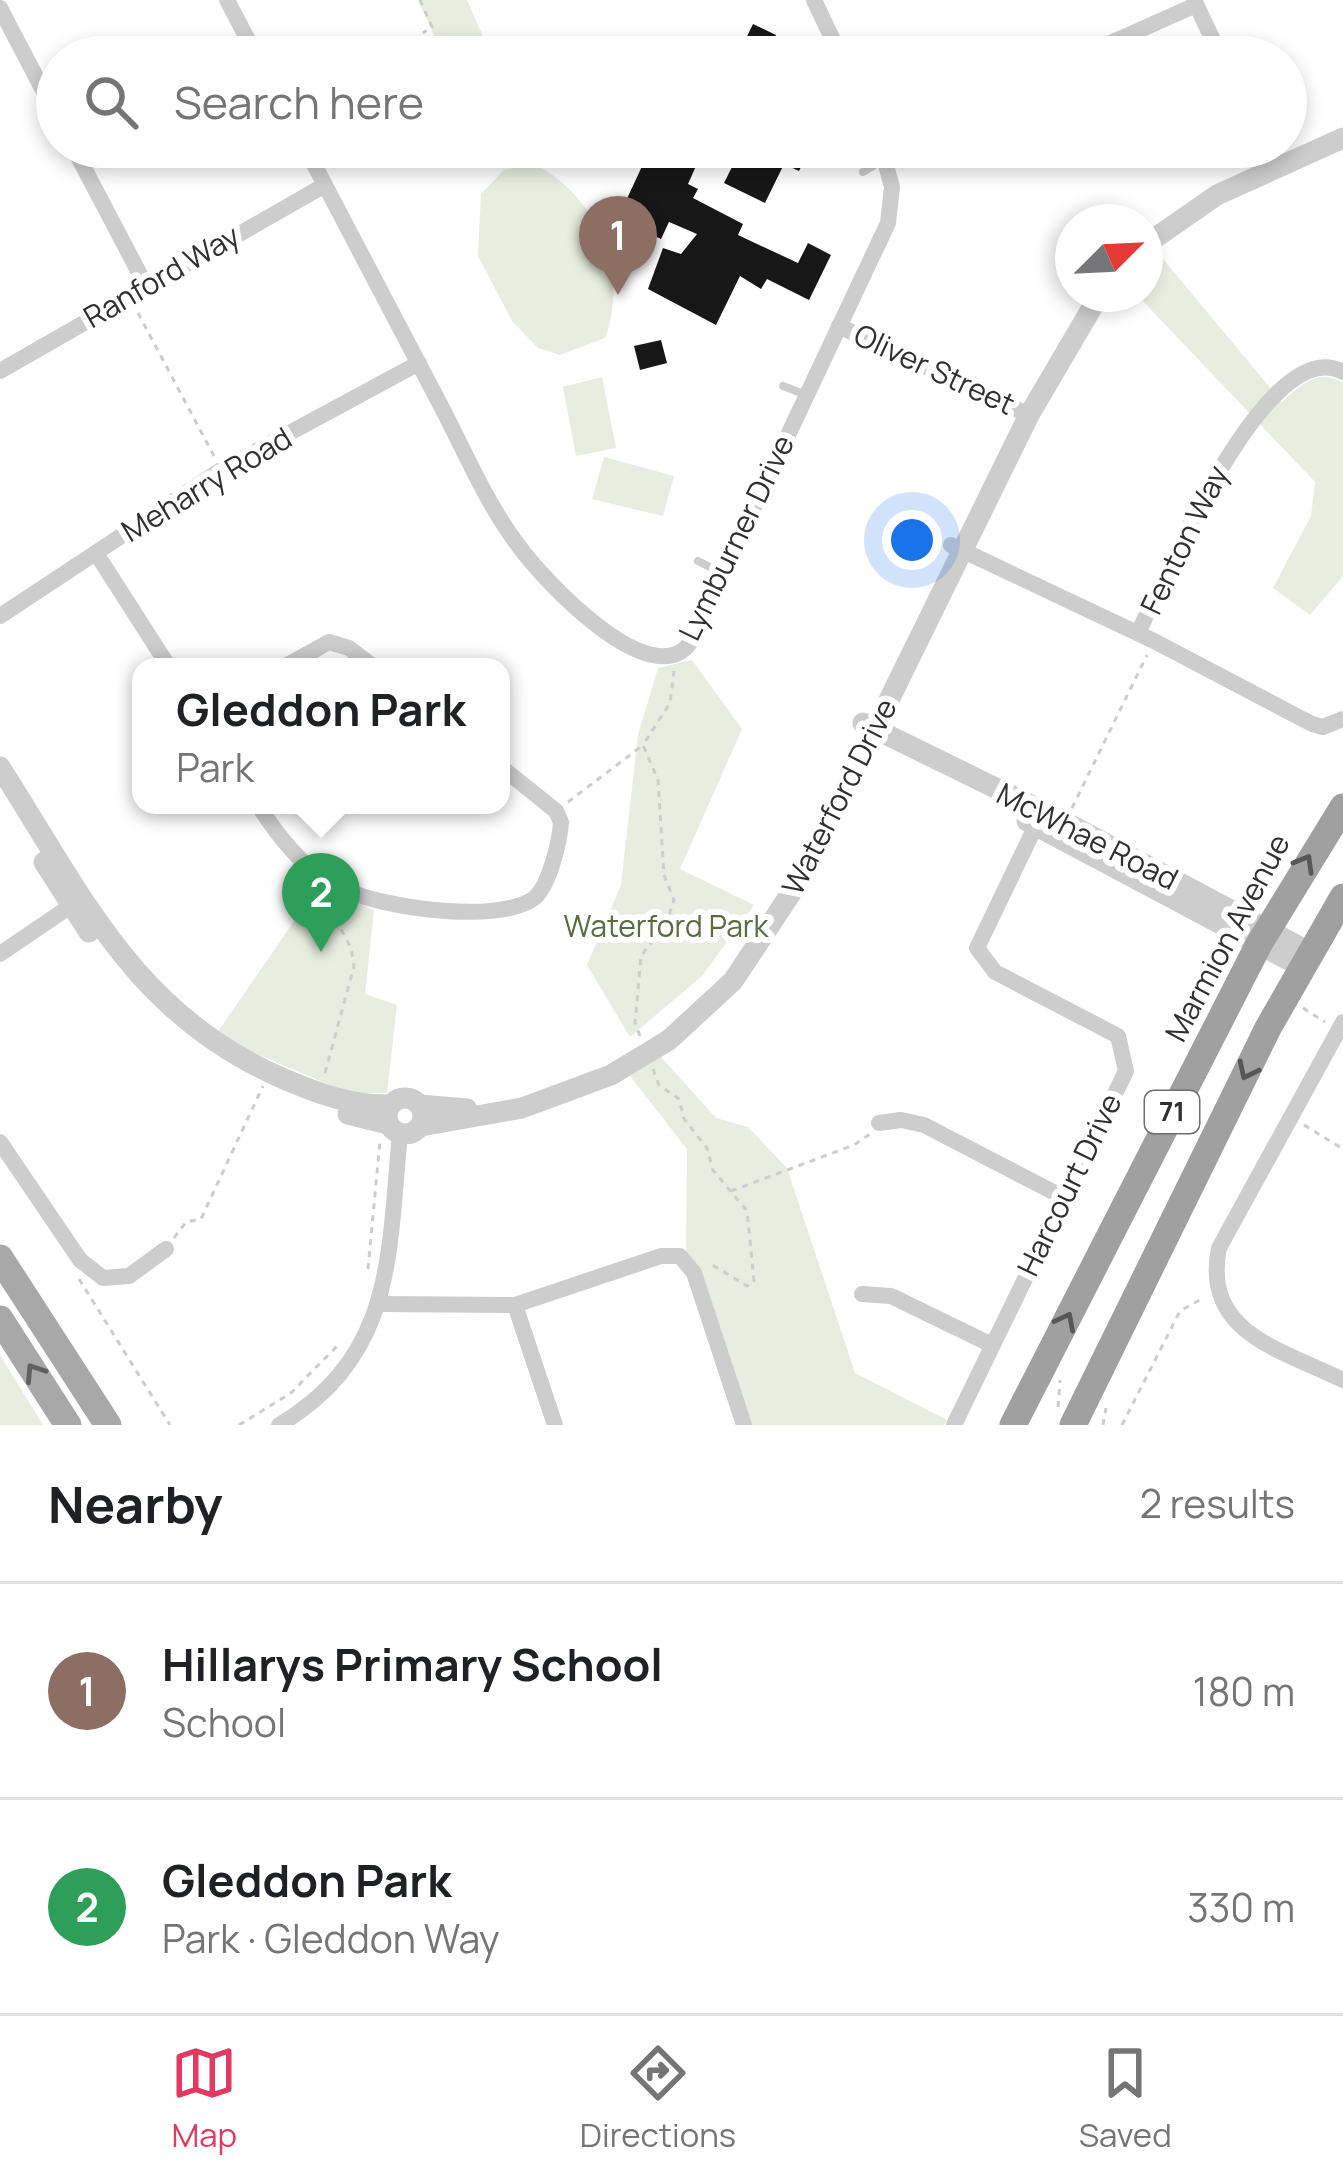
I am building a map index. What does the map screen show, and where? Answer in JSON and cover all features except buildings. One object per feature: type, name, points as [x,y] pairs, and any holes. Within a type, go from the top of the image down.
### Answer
[{"type":"highway","name":"Marmion Avenue","points":[[1013,1425],[1263,936],[1343,807]]},
{"type":"highway","name":"71","points":[[1073,1425],[1306,960],[1343,897]]},
{"type":"highway","points":[[1033,1425],[1034,1383]]},
{"type":"highway","points":[[1093,1389],[1094,1425]]},
{"type":"main road","points":[[0,1258],[109,1425]]},
{"type":"main road","points":[[0,1319],[68,1425]]},
{"type":"main road","points":[[83,1387],[118,1425]]},
{"type":"street","points":[[226,0],[246,36]]},
{"type":"street","points":[[814,0],[831,36]]},
{"type":"street","points":[[1123,36],[1195,2],[1211,36]]},
{"type":"street","points":[[0,8],[36,77]]},
{"type":"street","points":[[1307,142],[1343,125]]},
{"type":"street","points":[[1307,148],[1343,138]]},
{"type":"street","points":[[82,168],[136,289]]},
{"type":"street","name":"Lymburner Drive","points":[[316,168],[494,506],[531,562],[632,649],[652,658],[675,657],[690,643],[723,574],[892,207],[886,168]]},
{"type":"street","points":[[1163,217],[1191,197],[1251,168]]},
{"type":"street","points":[[1163,232],[1255,168]]},
{"type":"street","name":"Ranford Way","points":[[0,371],[136,289],[325,185]]},
{"type":"street","name":"Waterford Drive","points":[[0,767],[142,1002],[214,1059],[264,1085],[399,1121],[501,1102],[580,1077],[648,1047],[714,1002],[750,961],[803,875],[866,732],[1023,411],[1077,312]]},
{"type":"street","name":"Waterford Drive","points":[[1023,411],[1088,312]]},
{"type":"street","name":"Oliver Street","points":[[839,326],[1023,411]]},
{"type":"street","name":"Meharry Road","points":[[0,616],[221,470],[419,363]]},
{"type":"street","name":"Fenton Way","points":[[1146,637],[1238,438],[1298,380],[1325,367],[1343,372]]},
{"type":"street","name":"Fenton Way","points":[[956,548],[1146,637],[1312,724],[1323,727],[1343,719]]},
{"type":"street","points":[[96,553],[163,658]]},
{"type":"street","points":[[300,658],[329,642],[362,658]]},
{"type":"street","name":"McWhae Road","points":[[866,732],[1263,936]]},
{"type":"street","points":[[265,814],[289,847],[329,883],[384,905],[443,911],[529,902],[540,892],[562,828],[556,811],[510,773]]},
{"type":"street","name":"Waterford Drive","points":[[0,794],[140,980],[203,1036],[249,1064],[399,1121]]},
{"type":"street","name":"McWhae Road","points":[[1038,820],[1065,822],[1306,960]]},
{"type":"street","name":"Harcourt Drive","points":[[954,1425],[1126,1071],[1118,1036],[994,972],[981,959],[979,936],[1038,820]]},
{"type":"street","points":[[0,954],[78,901]]},
{"type":"street","points":[[1343,1022],[1219,1248],[1215,1290],[1222,1310],[1239,1327],[1343,1380]]},
{"type":"street","points":[[879,1124],[901,1120],[925,1125],[1063,1197]]},
{"type":"street","points":[[280,1425],[336,1383],[361,1348],[380,1304],[399,1121]]},
{"type":"street","points":[[0,1142],[80,1260],[103,1278],[129,1276],[166,1249]]},
{"type":"street","points":[[380,1304],[515,1305],[661,1256],[680,1256],[691,1265],[744,1425]]},
{"type":"street","points":[[862,1294],[891,1296],[992,1345]]},
{"type":"street","points":[[515,1305],[555,1425]]},
{"type":"lane","points":[[862,172],[866,168]]},
{"type":"lane","points":[[783,386],[806,394]]},
{"type":"lane","points":[[698,561],[723,574]]},
{"type":"path","points":[[420,0],[432,27],[424,36]]},
{"type":"path","points":[[136,289],[221,470]]},
{"type":"path","points":[[1065,822],[1146,637]]},
{"type":"path","points":[[556,811],[643,745],[670,703],[675,657]]},
{"type":"path","points":[[643,745],[658,780],[664,875],[674,900],[667,922],[647,944],[638,966],[635,1023],[658,1060],[653,1078],[679,1099],[690,1131],[747,1211],[754,1281],[747,1286],[709,1263],[691,1265]]},
{"type":"path","points":[[323,1080],[354,966],[351,948],[324,897],[329,883]]},
{"type":"path","points":[[166,1249],[186,1222],[201,1220],[264,1085]]},
{"type":"path","points":[[1291,1117],[1343,1149]]},
{"type":"path","points":[[368,1274],[381,1138],[399,1121]]},
{"type":"path","points":[[731,1191],[854,1145],[879,1124]]},
{"type":"path","points":[[79,1280],[170,1425]]},
{"type":"path","points":[[1122,1425],[1180,1311],[1215,1290]]},
{"type":"path","points":[[239,1425],[310,1378],[343,1340]]},
{"type":"green space","points":[[418,0],[467,0],[483,36],[434,36]]},
{"type":"green space","points":[[540,168],[574,194],[590,214],[610,262],[612,313],[605,338],[560,355],[538,348],[512,321],[478,256],[481,194],[504,170]]},
{"type":"green space","points":[[1163,259],[1282,402],[1317,378],[1343,383],[1343,576],[1310,615],[1273,588],[1311,516],[1315,482],[1153,312],[1163,312]]},
{"type":"green space","points":[[602,377],[616,448],[576,456],[563,387]]},
{"type":"green space","points":[[604,457],[674,476],[663,516],[592,499]]},
{"type":"green space","name":"Waterford Park","points":[[692,660],[742,729],[680,869],[754,905],[702,976],[630,1037],[587,965],[621,885],[638,735],[658,668]]},
{"type":"green space","points":[[318,886],[374,910],[365,994],[397,1005],[387,1093],[348,1093],[215,1036]]},
{"type":"green space","points":[[661,1057],[716,1118],[748,1127],[787,1168],[855,1373],[947,1420],[944,1425],[752,1425],[686,1259],[687,1149],[630,1076]]},
{"type":"green space","points":[[0,1355],[43,1425],[0,1425]]},
{"type":"place","name":"Hillarys Primary School","points":[[618,295]]},
{"type":"place","name":"Gleddon Park","points":[[321,952]]}]
